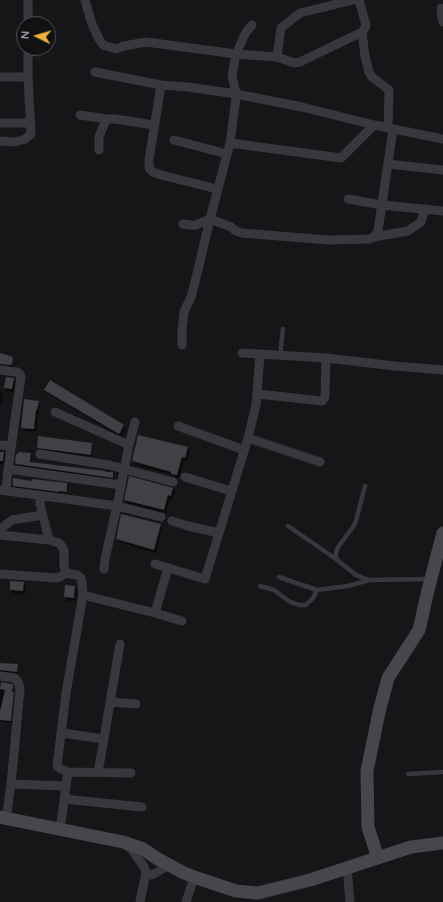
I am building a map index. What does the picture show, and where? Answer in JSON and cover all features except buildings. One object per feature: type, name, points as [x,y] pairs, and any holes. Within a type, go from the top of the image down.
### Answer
[{"type":"street","points":[[28,0],[28,16]]},
{"type":"street","points":[[85,0],[92,24],[99,39],[104,45],[116,50],[124,46],[146,42],[236,54],[277,57],[294,64],[362,32],[366,24],[359,0]]},
{"type":"street","points":[[277,57],[281,28],[300,13],[353,0]]},
{"type":"street","points":[[441,8],[443,22]]},
{"type":"street","points":[[182,345],[184,312],[191,297],[217,189],[230,143],[236,106],[236,94],[232,75],[236,54],[246,32],[252,25]]},
{"type":"street","points":[[362,32],[369,72],[390,92],[388,164],[378,231],[374,237]]},
{"type":"street","points":[[0,142],[16,142],[31,134],[28,56]]},
{"type":"street","points":[[95,72],[160,85],[188,87],[236,94],[302,107],[390,129],[443,139]]},
{"type":"street","points":[[0,77],[28,77]]},
{"type":"street","points":[[160,85],[149,168],[153,172],[162,175],[217,189]]},
{"type":"street","points":[[80,115],[154,125]]},
{"type":"street","points":[[99,150],[99,137],[107,119]]},
{"type":"street","points":[[0,123],[30,123]]},
{"type":"street","points":[[230,143],[341,158],[374,125]]},
{"type":"street","points":[[174,140],[227,154]]},
{"type":"street","points":[[388,164],[443,170]]},
{"type":"street","points":[[348,199],[382,205],[443,211]]},
{"type":"street","points":[[183,224],[196,225],[210,219],[242,233],[328,240],[370,239],[408,231],[421,222],[425,209]]},
{"type":"street","points":[[242,353],[326,358],[443,370]]},
{"type":"street","points":[[155,564],[205,579],[255,413],[258,394],[260,355]]},
{"type":"street","points":[[258,394],[322,401],[325,397],[326,358]]},
{"type":"street","points":[[0,370],[17,372],[21,377],[8,469],[3,491],[117,506],[161,517]]},
{"type":"street","points":[[55,412],[129,445]]},
{"type":"street","points":[[104,569],[124,468],[135,422]]},
{"type":"street","points":[[178,426],[244,450]]},
{"type":"street","points":[[248,438],[320,462]]},
{"type":"street","points":[[0,445],[11,446]]},
{"type":"street","points":[[40,454],[110,465],[172,482]]},
{"type":"street","points":[[8,469],[121,485]]},
{"type":"street","points":[[185,477],[232,491]]},
{"type":"street","points":[[40,496],[42,515],[49,540]]},
{"type":"street","points":[[42,515],[12,520],[3,527],[0,534],[49,540],[59,543],[64,551],[64,566],[66,573]]},
{"type":"street","points":[[172,521],[219,533]]},
{"type":"street","points":[[378,858],[368,827],[367,770],[379,712],[388,678],[419,630],[430,579],[443,533]]},
{"type":"street","points":[[155,613],[168,568]]},
{"type":"street","points":[[0,574],[57,578],[66,573],[80,577],[83,596],[66,693],[57,766],[68,772],[131,773]]},
{"type":"street","points":[[83,596],[182,621]]},
{"type":"street","points":[[98,772],[120,644]]},
{"type":"street","points":[[0,676],[15,678],[19,684],[20,690],[11,784],[3,818],[60,829],[133,847],[194,877],[259,897],[411,847],[443,843]]},
{"type":"street","points":[[110,702],[136,704]]},
{"type":"street","points":[[62,733],[104,739]]},
{"type":"street","points":[[60,829],[68,772]]},
{"type":"street","points":[[11,784],[66,786]]},
{"type":"street","points":[[64,799],[142,807]]},
{"type":"street","points":[[133,847],[145,872],[140,902]]},
{"type":"street","points":[[145,872],[154,874],[164,862]]},
{"type":"street","points":[[347,868],[350,902]]},
{"type":"street","points":[[186,902],[194,877]]},
{"type":"lane","points":[[280,355],[283,329]]},
{"type":"lane","points":[[336,559],[335,556],[338,547],[350,532],[356,521],[365,486]]},
{"type":"lane","points":[[288,526],[336,559],[356,575],[369,580]]},
{"type":"lane","points":[[279,578],[317,590],[348,586],[369,580],[430,579]]},
{"type":"lane","points":[[260,586],[274,590],[290,602],[299,605],[306,604],[313,598],[317,590]]},
{"type":"lane","points":[[408,774],[443,772]]}]
